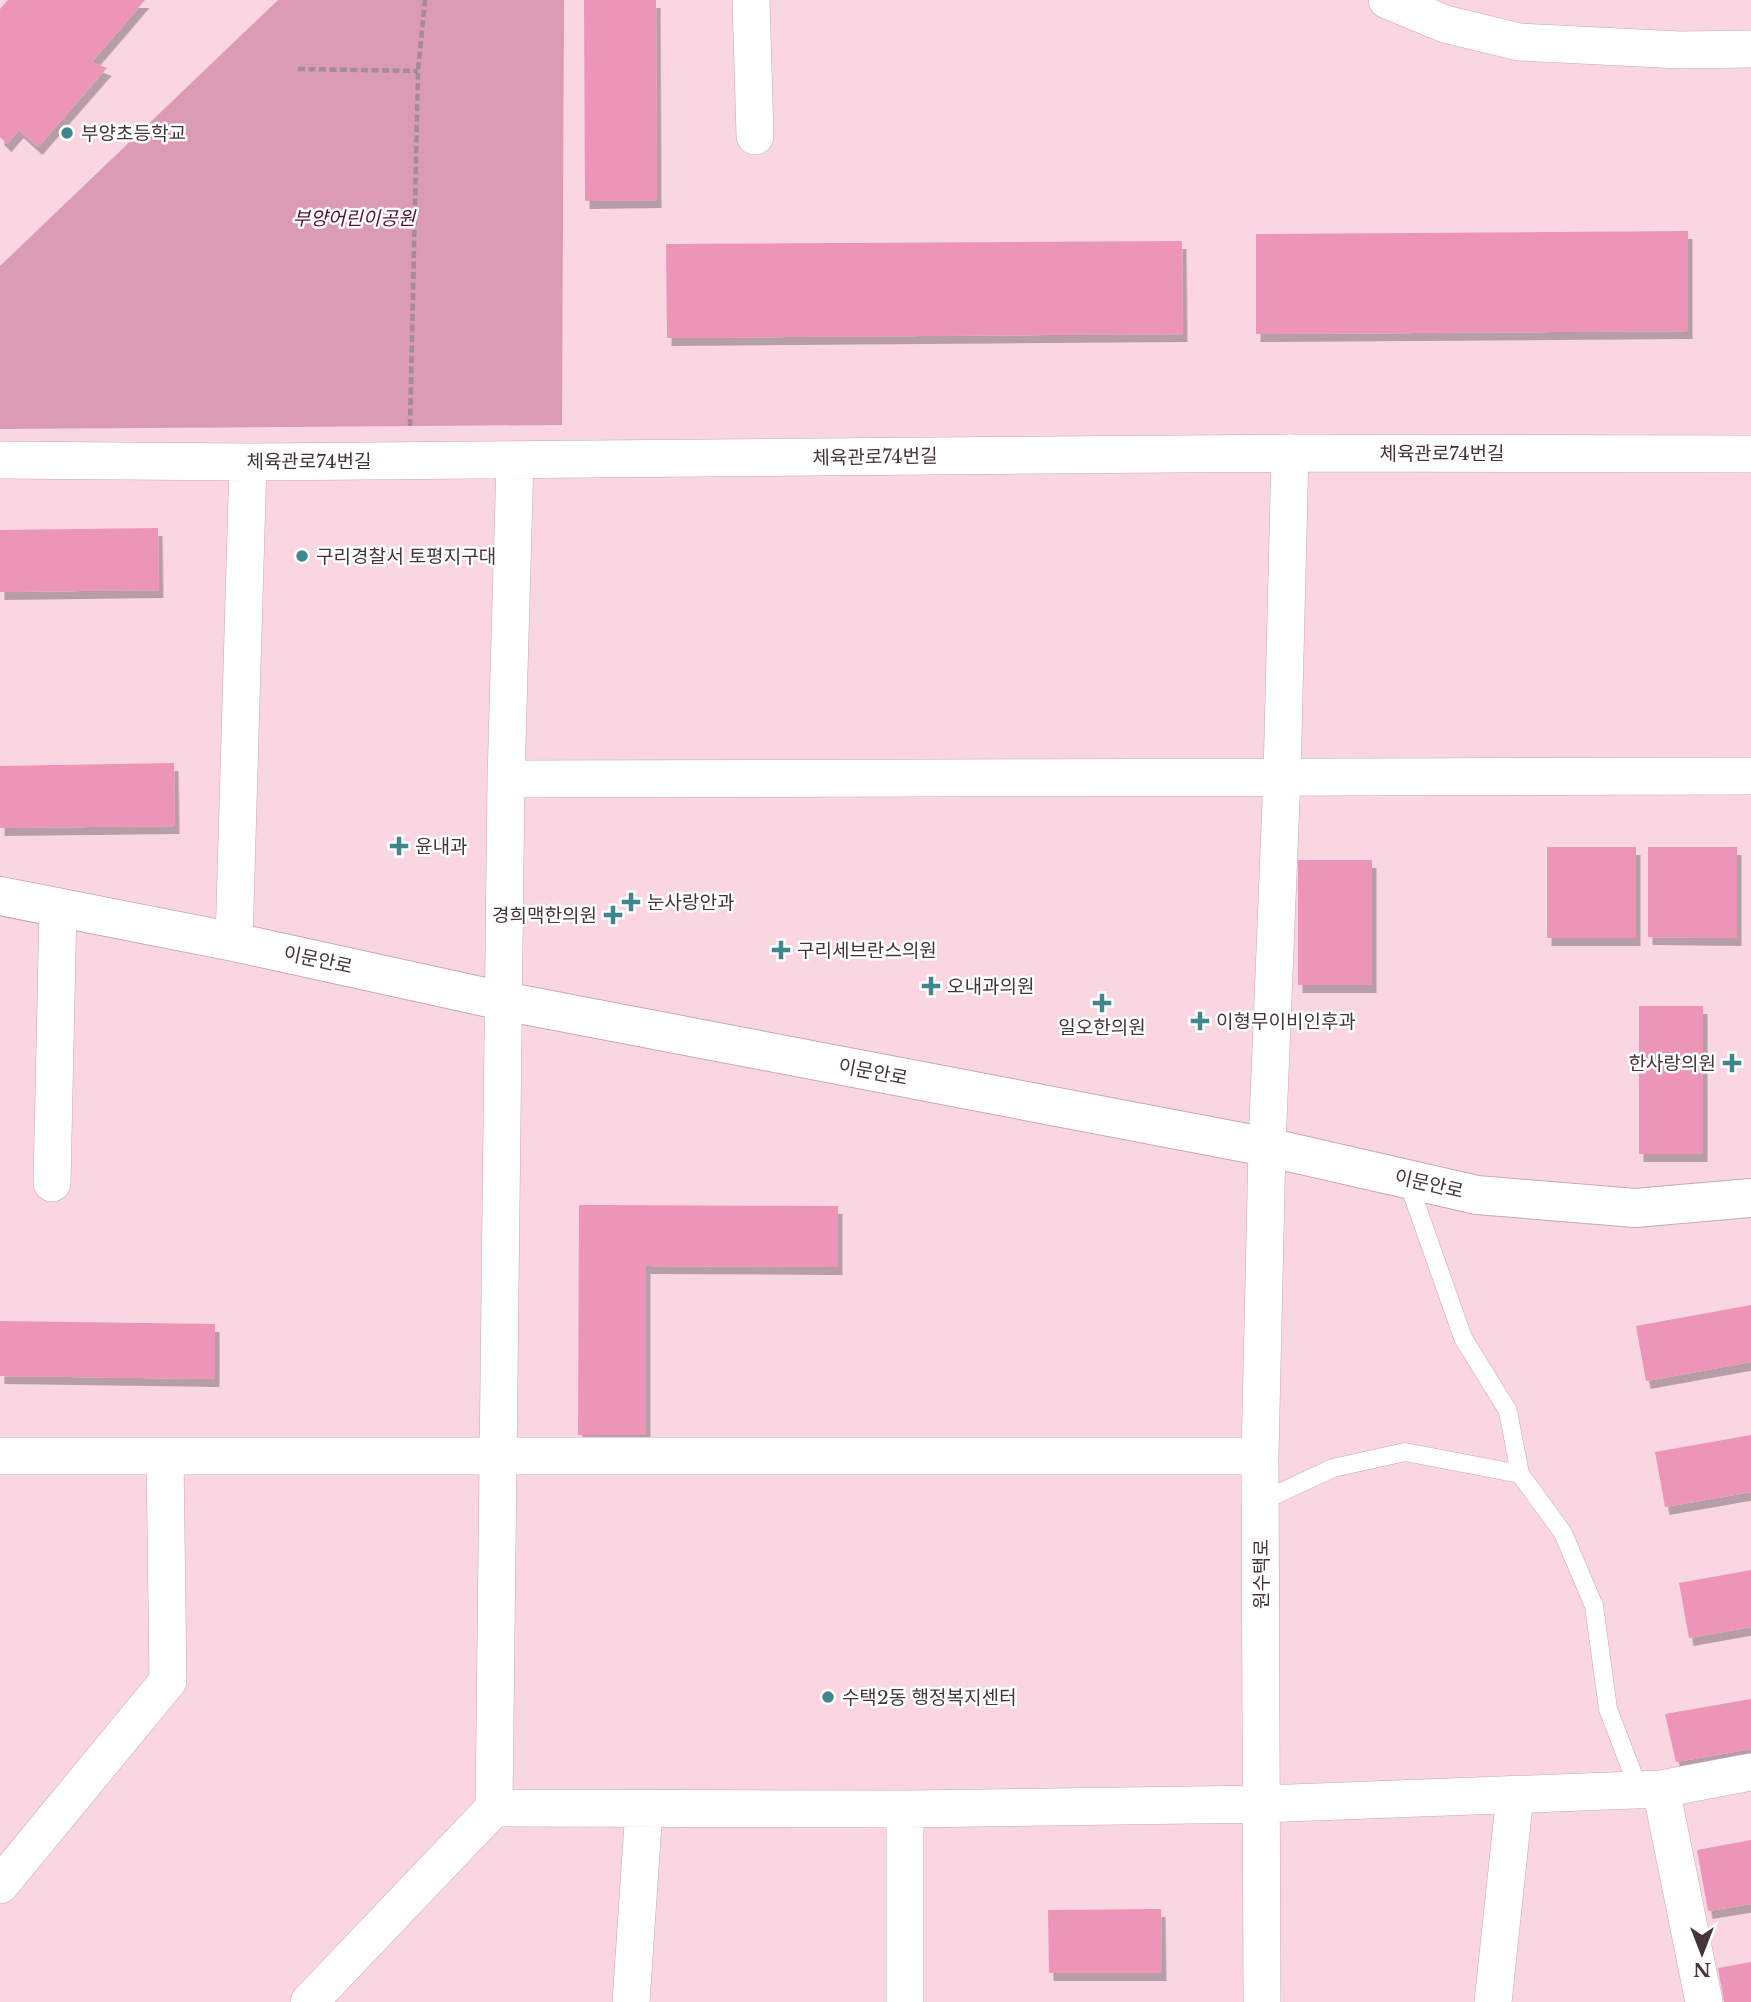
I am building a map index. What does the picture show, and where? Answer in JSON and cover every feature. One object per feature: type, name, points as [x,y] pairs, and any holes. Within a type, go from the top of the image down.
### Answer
[{"type":"street","points":[[751,0],[755,136]]},
{"type":"street","points":[[1387,0],[1445,24],[1520,42],[1681,50],[1751,49]]},
{"type":"street","name":"체육관로74번길","points":[[0,460],[248,462],[1290,453],[1751,454]]},
{"type":"street","name":"원수택로","points":[[1262,2002],[1260,1456],[1267,1147],[1282,777],[1290,453]]},
{"type":"street","points":[[309,2002],[494,1808],[506,779],[515,460]]},
{"type":"street","points":[[233,942],[248,462]]},
{"type":"street","points":[[506,779],[1751,776]]},
{"type":"street","name":"이문안로","points":[[0,896],[233,942],[503,1001],[1267,1147],[1478,1195],[1635,1208],[1751,1198]]},
{"type":"street","points":[[51,1183],[58,907]]},
{"type":"street","points":[[0,1456],[1260,1456]]},
{"type":"street","points":[[0,1885],[168,1681],[165,1456]]},
{"type":"street","points":[[494,1808],[905,1809],[1262,1804],[1650,1790],[1751,1772]]},
{"type":"street","points":[[1650,1790],[1704,2002]]},
{"type":"street","points":[[1493,2002],[1515,1795]]},
{"type":"street","points":[[631,2002],[644,1809]]},
{"type":"street","points":[[905,1809],[905,2002]]},
{"type":"lane","points":[[1407,1179],[1463,1338],[1508,1411],[1520,1474],[1563,1533],[1594,1606],[1608,1709],[1650,1790]]},
{"type":"lane","points":[[1260,1502],[1333,1468],[1405,1452],[1520,1474]]},
{"type":"path","points":[[409,460],[418,71],[425,0]]},
{"type":"path","points":[[298,69],[418,71]]},
{"type":"green space","name":"부양어린이공원","points":[[278,0],[564,0],[562,425],[0,429],[0,266]]},
{"type":"building","points":[[8,0],[145,0],[92,62],[107,68],[38,147],[19,130],[7,144],[0,137],[0,9]]},
{"type":"building","points":[[584,0],[656,0],[657,200],[585,201]]},
{"type":"building","points":[[1688,231],[1688,331],[1256,334],[1256,234]]},
{"type":"building","points":[[1182,241],[1183,334],[667,338],[666,244]]},
{"type":"building","points":[[158,528],[159,590],[0,592],[0,530]]},
{"type":"building","points":[[174,763],[175,826],[0,828],[0,766]]},
{"type":"building","points":[[1547,847],[1636,847],[1636,938],[1547,938]]},
{"type":"building","points":[[1648,847],[1737,847],[1737,938],[1648,937]]},
{"type":"building","points":[[1298,860],[1372,860],[1372,985],[1298,985]]},
{"type":"building","points":[[1639,1006],[1703,1006],[1703,1154],[1639,1154]]},
{"type":"building","points":[[579,1205],[838,1206],[838,1267],[646,1266],[646,1435],[578,1435]]},
{"type":"building","points":[[1751,1305],[1751,1362],[1646,1381],[1636,1326]]},
{"type":"building","points":[[0,1321],[215,1324],[215,1379],[0,1376]]},
{"type":"building","points":[[1751,1435],[1751,1492],[1665,1507],[1655,1452]]},
{"type":"building","points":[[1751,1570],[1751,1627],[1689,1638],[1679,1583]]},
{"type":"building","points":[[1751,1699],[1751,1749],[1676,1762],[1665,1714]]},
{"type":"building","points":[[1751,1840],[1751,1904],[1708,1911],[1697,1850]]},
{"type":"building","points":[[1161,1909],[1162,1973],[1049,1973],[1048,1910]]},
{"type":"building","points":[[1751,1962],[1751,2002],[1724,2002],[1718,1968]]},
{"type":"place","name":"부양초등학교","points":[[67,133]]},
{"type":"place","name":"구리경찰서 토평지구대","points":[[302,556]]},
{"type":"place","name":"윤내과","points":[[399,846]]},
{"type":"place","name":"눈사랑안과","points":[[631,902]]},
{"type":"place","name":"경희맥한의원","points":[[613,915]]},
{"type":"place","name":"구리세브란스의원","points":[[781,950]]},
{"type":"place","name":"오내과의원","points":[[931,986]]},
{"type":"place","name":"일오한의원","points":[[1102,1003]]},
{"type":"place","name":"이형무이비인후과","points":[[1200,1021]]},
{"type":"place","name":"한사랑의원","points":[[1732,1063]]},
{"type":"place","name":"수택2동 행정복지센터","points":[[828,1697]]}]
